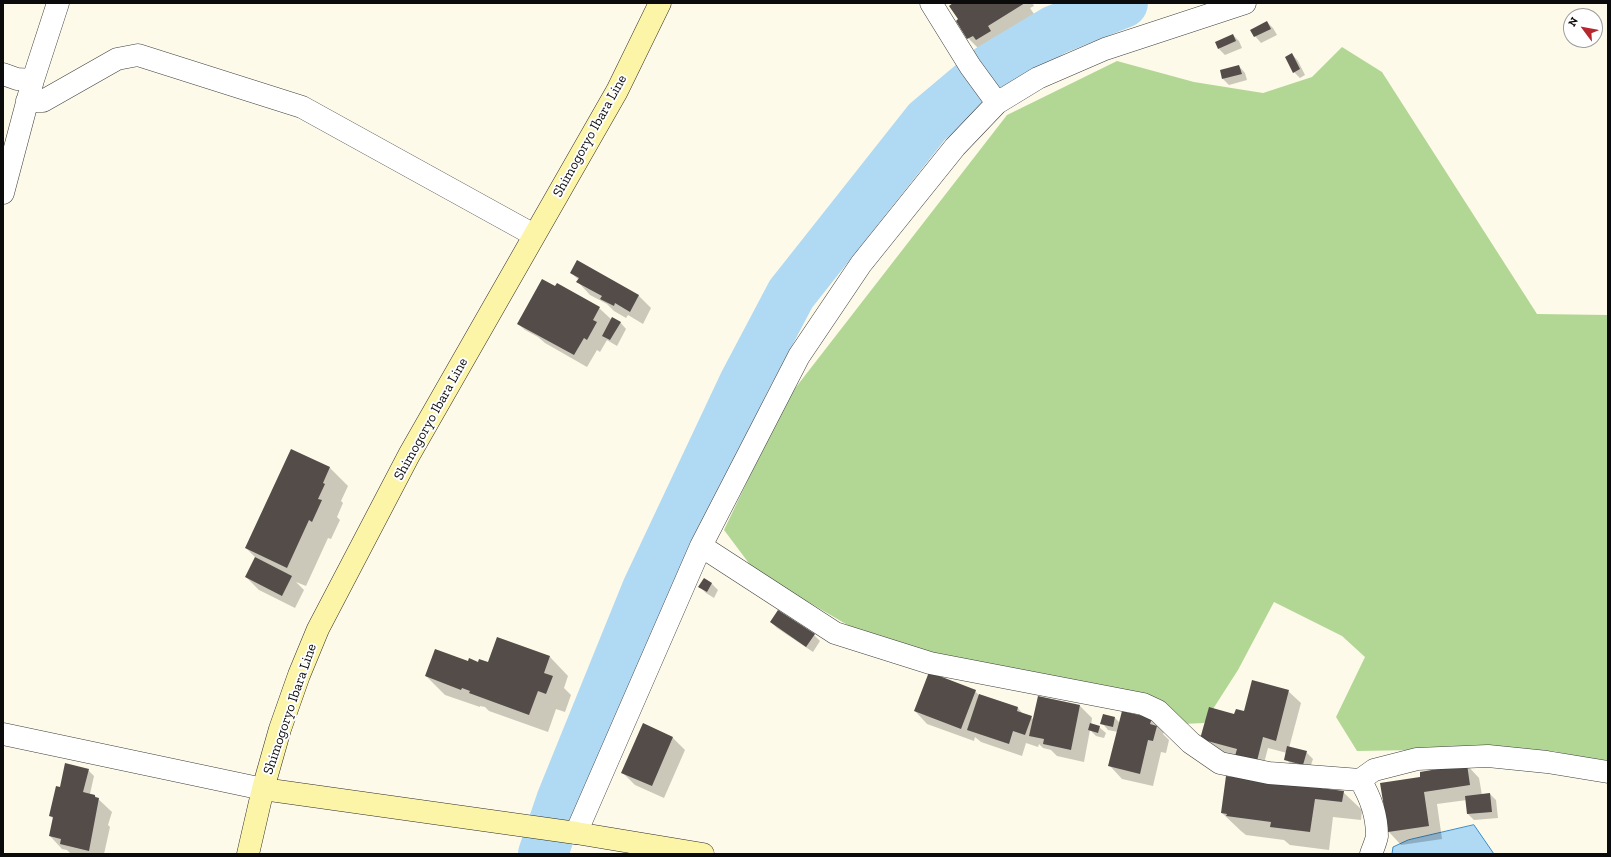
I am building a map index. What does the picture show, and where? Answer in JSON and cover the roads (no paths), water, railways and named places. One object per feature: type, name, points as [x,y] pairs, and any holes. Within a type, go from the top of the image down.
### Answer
[{"type":"main road","name":"Shimogoryo Ibara Line","points":[[248,854],[263,788],[294,688],[318,629],[409,455],[617,91],[660,3]]},
{"type":"main road","points":[[263,788],[567,832],[703,854]]},
{"type":"street","points":[[3,193],[33,80],[58,3]]},
{"type":"street","points":[[931,3],[970,66],[993,99]]},
{"type":"street","points":[[567,832],[701,546],[800,356],[861,264],[993,99],[1105,49],[1245,3]]},
{"type":"street","points":[[27,101],[43,101],[117,59],[138,55],[302,107],[534,235]]},
{"type":"street","points":[[3,74],[17,79],[33,80]]},
{"type":"street","points":[[701,546],[836,633],[930,663],[1143,704],[1158,711],[1192,743],[1220,763],[1269,773],[1360,780],[1374,770],[1417,759],[1488,756],[1547,762],[1608,772]]},
{"type":"street","points":[[3,734],[263,788]]},
{"type":"street","points":[[1360,780],[1368,792],[1373,807],[1377,837],[1371,854]]},
{"type":"water","points":[[1474,825],[1494,854],[1392,854],[1393,847],[1408,840]]},
{"type":"waterway","points":[[543,854],[561,801],[647,589],[744,383],[791,294],[927,122],[990,69],[1055,30],[1123,3]]}]
